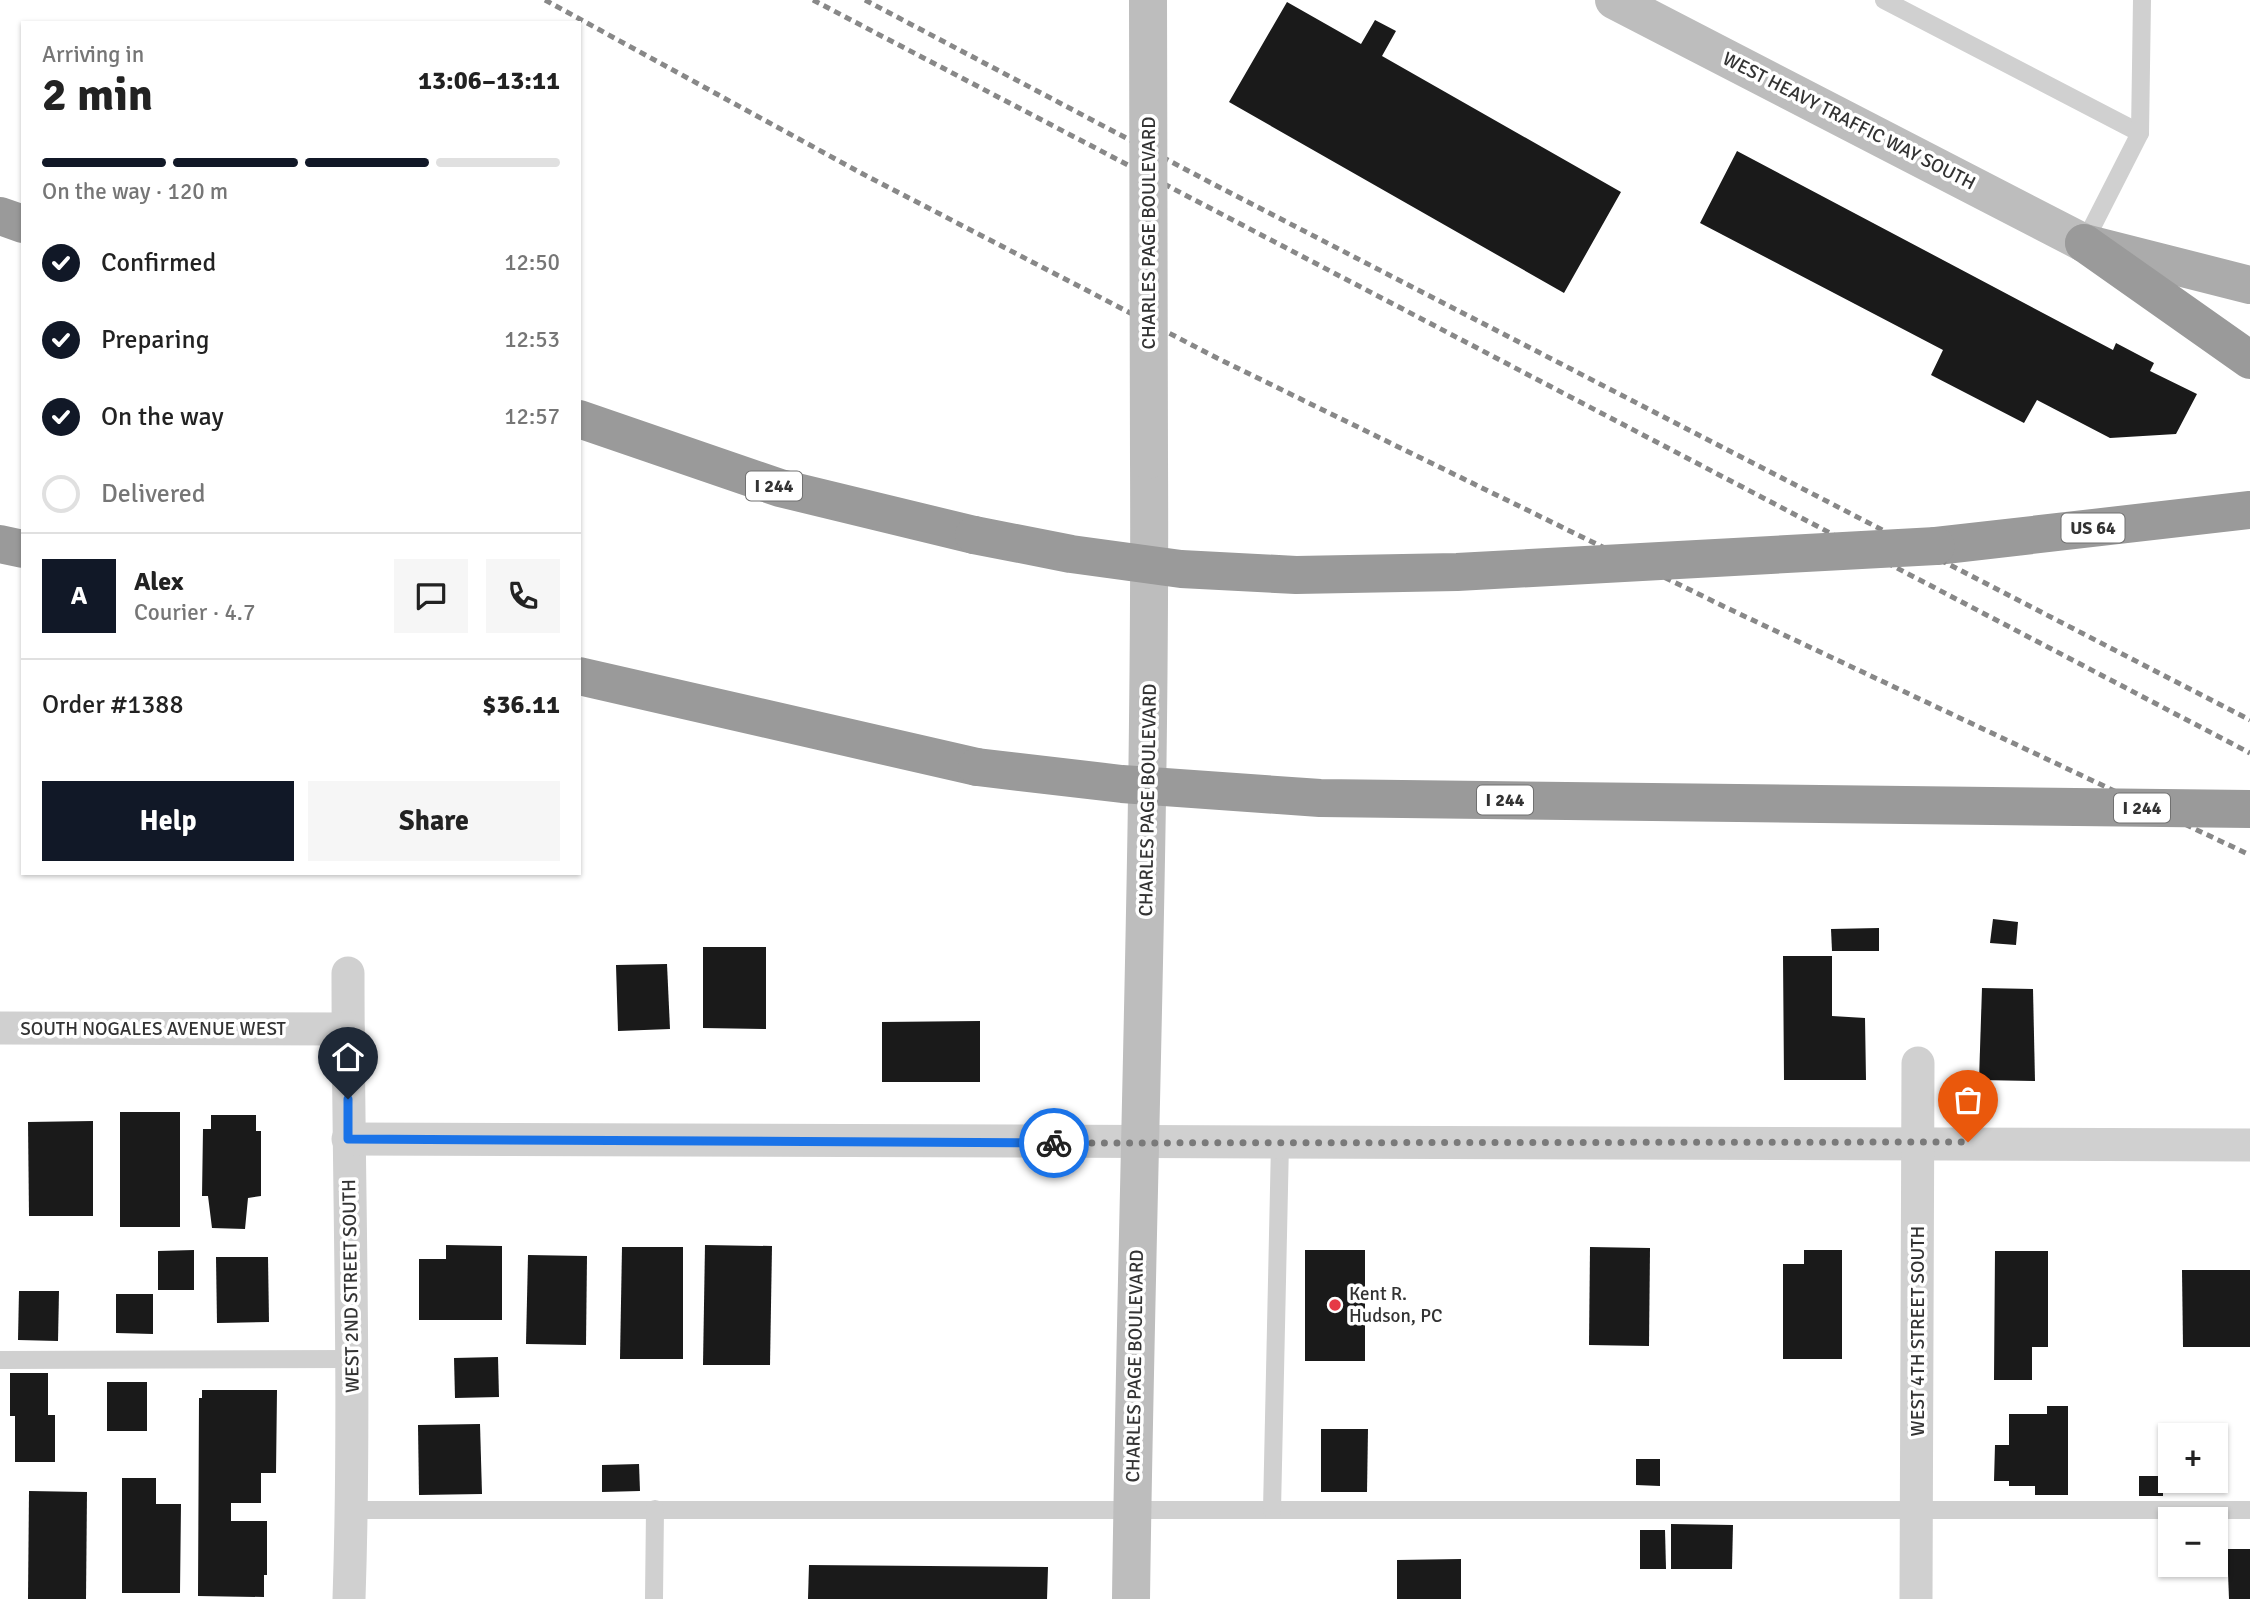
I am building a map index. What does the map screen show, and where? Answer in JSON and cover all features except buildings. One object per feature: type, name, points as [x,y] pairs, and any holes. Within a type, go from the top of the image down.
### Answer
[{"type":"highway","points":[[0,216],[21,223]]},
{"type":"highway","points":[[2084,243],[2250,360]]},
{"type":"highway","name":"I 244","points":[[581,419],[780,488],[974,535],[1071,554],[1181,569],[1296,575],[1457,572],[2250,532]]},
{"type":"highway","name":"US 64","points":[[1936,546],[2250,509]]},
{"type":"highway","points":[[0,544],[21,549]]},
{"type":"highway","name":"I 244","points":[[581,676],[977,766],[1122,785],[1320,798],[2250,809]]},
{"type":"main road","name":"CHARLES PAGE BOULEVARD","points":[[1131,1599],[1138,1143],[1148,868],[1148,0]]},
{"type":"main road","name":"WEST HEAVY TRAFFIC WAY SOUTH","points":[[1614,0],[2084,243]]},
{"type":"main road","points":[[2084,243],[2250,285]]},
{"type":"street","name":"WEST 2ND STREET SOUTH","points":[[348,973],[348,1139],[354,1359],[349,1599]]},
{"type":"street","name":"SOUTH NOGALES AVENUE WEST","points":[[0,1028],[348,1029]]},
{"type":"street","name":"WEST 4TH STREET SOUTH","points":[[1916,1599],[1918,1063]]},
{"type":"street","points":[[348,1139],[2250,1145]]},
{"type":"lane","points":[[1884,0],[2140,133]]},
{"type":"lane","points":[[2084,243],[2140,133],[2142,0]]},
{"type":"lane","points":[[1272,1510],[1280,1143]]},
{"type":"lane","points":[[0,1360],[354,1359]]},
{"type":"lane","points":[[654,1599],[655,1509]]},
{"type":"lane","points":[[352,1510],[2250,1510]]},
{"type":"railway","points":[[545,0],[861,173],[1217,358],[1727,608],[2250,855]]},
{"type":"railway","points":[[813,0],[2250,753]]},
{"type":"railway","points":[[865,0],[1217,186],[2250,720]]},
{"type":"way so far","points":[[1054,1143],[1968,1142]]},
{"type":"place","name":"Kent R. Hudson, PC","points":[[1335,1305]]},
{"type":"route","points":[[348,1099],[348,1139],[1054,1143]]}]
